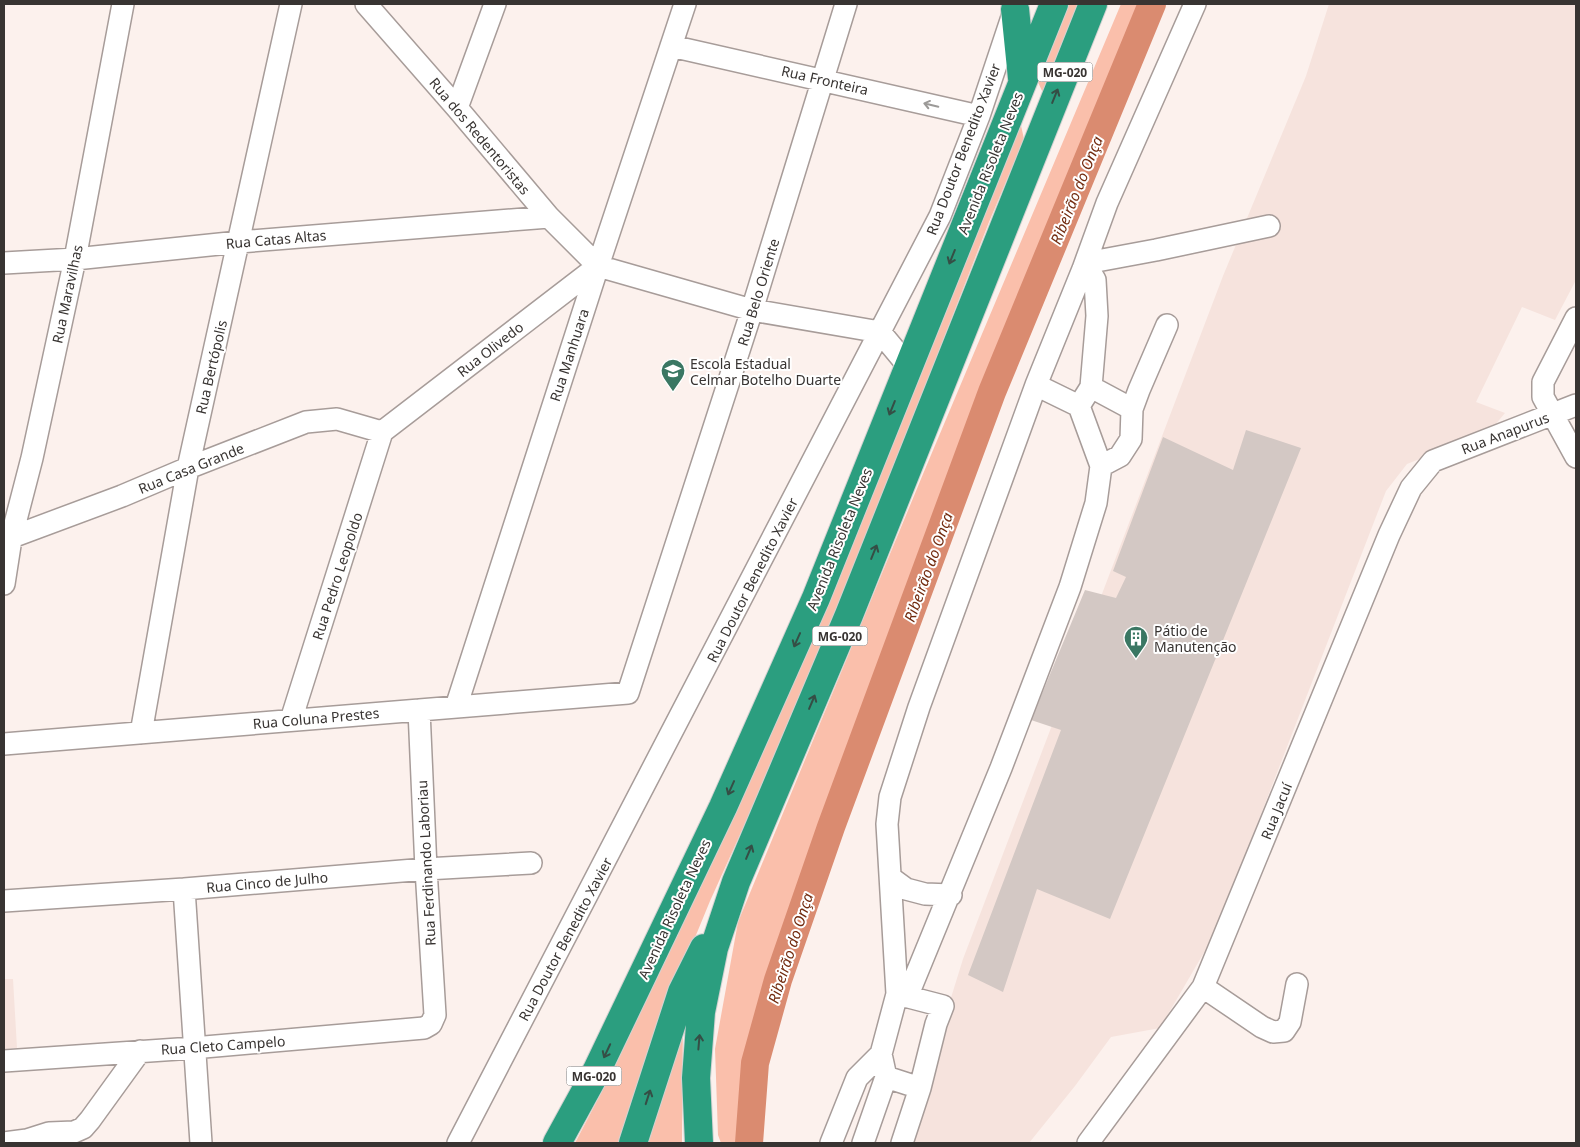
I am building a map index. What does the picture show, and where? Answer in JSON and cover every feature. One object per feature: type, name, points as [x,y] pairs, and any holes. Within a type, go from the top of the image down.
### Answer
[{"type":"highway","name":"Avenida Risoleta Neves","points":[[558,1143],[598,1070],[723,807],[816,598],[1054,4]]},
{"type":"highway","name":"MG-020","points":[[699,1143],[696,1078],[701,1012],[714,948],[736,882],[849,615],[1093,4]]},
{"type":"highway","points":[[1015,7],[1022,82]]},
{"type":"highway","points":[[633,1143],[682,992],[736,882]]},
{"type":"street","name":"Rua Maravilhas","points":[[4,584],[8,540],[32,458],[75,259],[123,4]]},
{"type":"street","name":"Rua Bertópolis","points":[[141,733],[188,468],[292,4]]},
{"type":"street","name":"Rua dos Redentoristas","points":[[366,4],[549,217],[598,266]]},
{"type":"street","points":[[457,108],[495,4]]},
{"type":"street","name":"Rua Manhuara","points":[[456,707],[598,266],[685,4]]},
{"type":"street","name":"Rua Belo Oriente","points":[[628,692],[752,310],[846,4]]},
{"type":"street","points":[[902,996],[887,824],[890,797],[919,707],[1036,385],[1107,204],[1195,4]]},
{"type":"street","name":"Rua Doutor Benedito Xavier","points":[[458,1143],[940,216],[979,116],[1015,7]]},
{"type":"street","name":"Rua Fronteira","points":[[672,46],[979,116]]},
{"type":"street","name":"Rua Catas Altas","points":[[4,263],[75,259],[239,242],[549,217]]},
{"type":"street","points":[[1084,266],[1269,226]]},
{"type":"street","points":[[598,266],[752,310],[880,332],[909,367]]},
{"type":"street","name":"Rua Olivedo","points":[[382,432],[598,266]]},
{"type":"street","points":[[1079,406],[1091,386],[1097,316],[1095,280],[1084,266]]},
{"type":"street","points":[[1576,318],[1543,382],[1543,397],[1576,457]]},
{"type":"street","points":[[1101,466],[1120,456],[1131,439],[1132,409],[1138,390],[1167,325]]},
{"type":"street","points":[[832,1143],[857,1078],[881,1054],[902,996],[951,895],[1070,587],[1096,503],[1101,466],[1079,406],[1036,385]]},
{"type":"street","points":[[1091,386],[1132,409]]},
{"type":"street","name":"Rua Anapurus","points":[[1433,461],[1576,405]]},
{"type":"street","name":"Rua Casa Grande","points":[[8,540],[306,422],[337,419],[382,432]]},
{"type":"street","name":"Rua Pedro Leopoldo","points":[[291,720],[382,432]]},
{"type":"street","name":"Rua Jacuí","points":[[1088,1143],[1203,987],[1389,535],[1411,488],[1433,461]]},
{"type":"street","name":"Rua Coluna Prestes","points":[[4,744],[628,692]]},
{"type":"street","name":"Rua Ferdinando Laboriau","points":[[419,710],[435,1016]]},
{"type":"street","name":"Rua Cinco de Julho","points":[[4,901],[184,889],[426,869],[531,863]]},
{"type":"street","points":[[891,878],[906,889],[925,894],[951,895]]},
{"type":"street","points":[[184,889],[193,1048],[201,1143]]},
{"type":"street","points":[[1203,987],[1262,1027],[1273,1032],[1284,1031],[1290,1022],[1297,984]]},
{"type":"street","points":[[902,996],[943,1006],[936,1024],[920,1088],[902,1143]]},
{"type":"street","name":"Rua Cleto Campelo","points":[[4,1061],[140,1050],[193,1048],[424,1028],[431,1024],[435,1016]]},
{"type":"street","points":[[4,1143],[27,1140],[49,1133],[74,1132],[83,1128],[140,1050]]},
{"type":"street","points":[[862,1143],[886,1077],[881,1054]]},
{"type":"street","points":[[886,1077],[920,1088]]},
{"type":"street","points":[[696,1078],[705,1143]]},
{"type":"shaded area","points":[[1068,4],[1079,4],[1043,93],[1037,80]]},
{"type":"shaded area","points":[[1121,4],[1149,4],[952,484],[787,939],[751,1056],[743,1143],[721,1143],[718,1135],[715,1049],[738,922],[923,474]]},
{"type":"shaded area","points":[[1329,4],[1576,4],[1576,280],[1555,320],[1522,307],[1476,402],[1505,413],[1490,431],[1407,464],[1386,491],[1244,858],[1206,949],[1160,1028],[1111,1037],[1075,1086],[1029,1143],[906,1143],[963,959],[1223,276],[1306,76]]},
{"type":"shaded area","points":[[1020,121],[1024,139],[989,222],[837,613],[710,901],[680,974],[626,1143],[575,1143],[611,1074],[670,944]]},
{"type":"shaded area","points":[[4,979],[13,979],[17,1048],[4,1049]]},
{"type":"shaded area","points":[[683,1007],[682,1143],[643,1143]]},
{"type":"building","name":"Pátio de Manutenção","points":[[1246,430],[1301,448],[1110,919],[1037,889],[1003,992],[968,975],[1061,730],[1031,720],[1085,590],[1116,598],[1126,577],[1113,571],[1163,437],[1233,470]]},
{"type":"waterway","name":"Ribeirão do Onça","points":[[749,1143],[755,1063],[778,980],[831,827],[992,392],[1152,4]]},
{"type":"place","name":"Escola Estadual Celmar Botelho Duarte","points":[[673,392]]},
{"type":"place","name":"Pátio de Manutenção","points":[[1136,659]]}]
